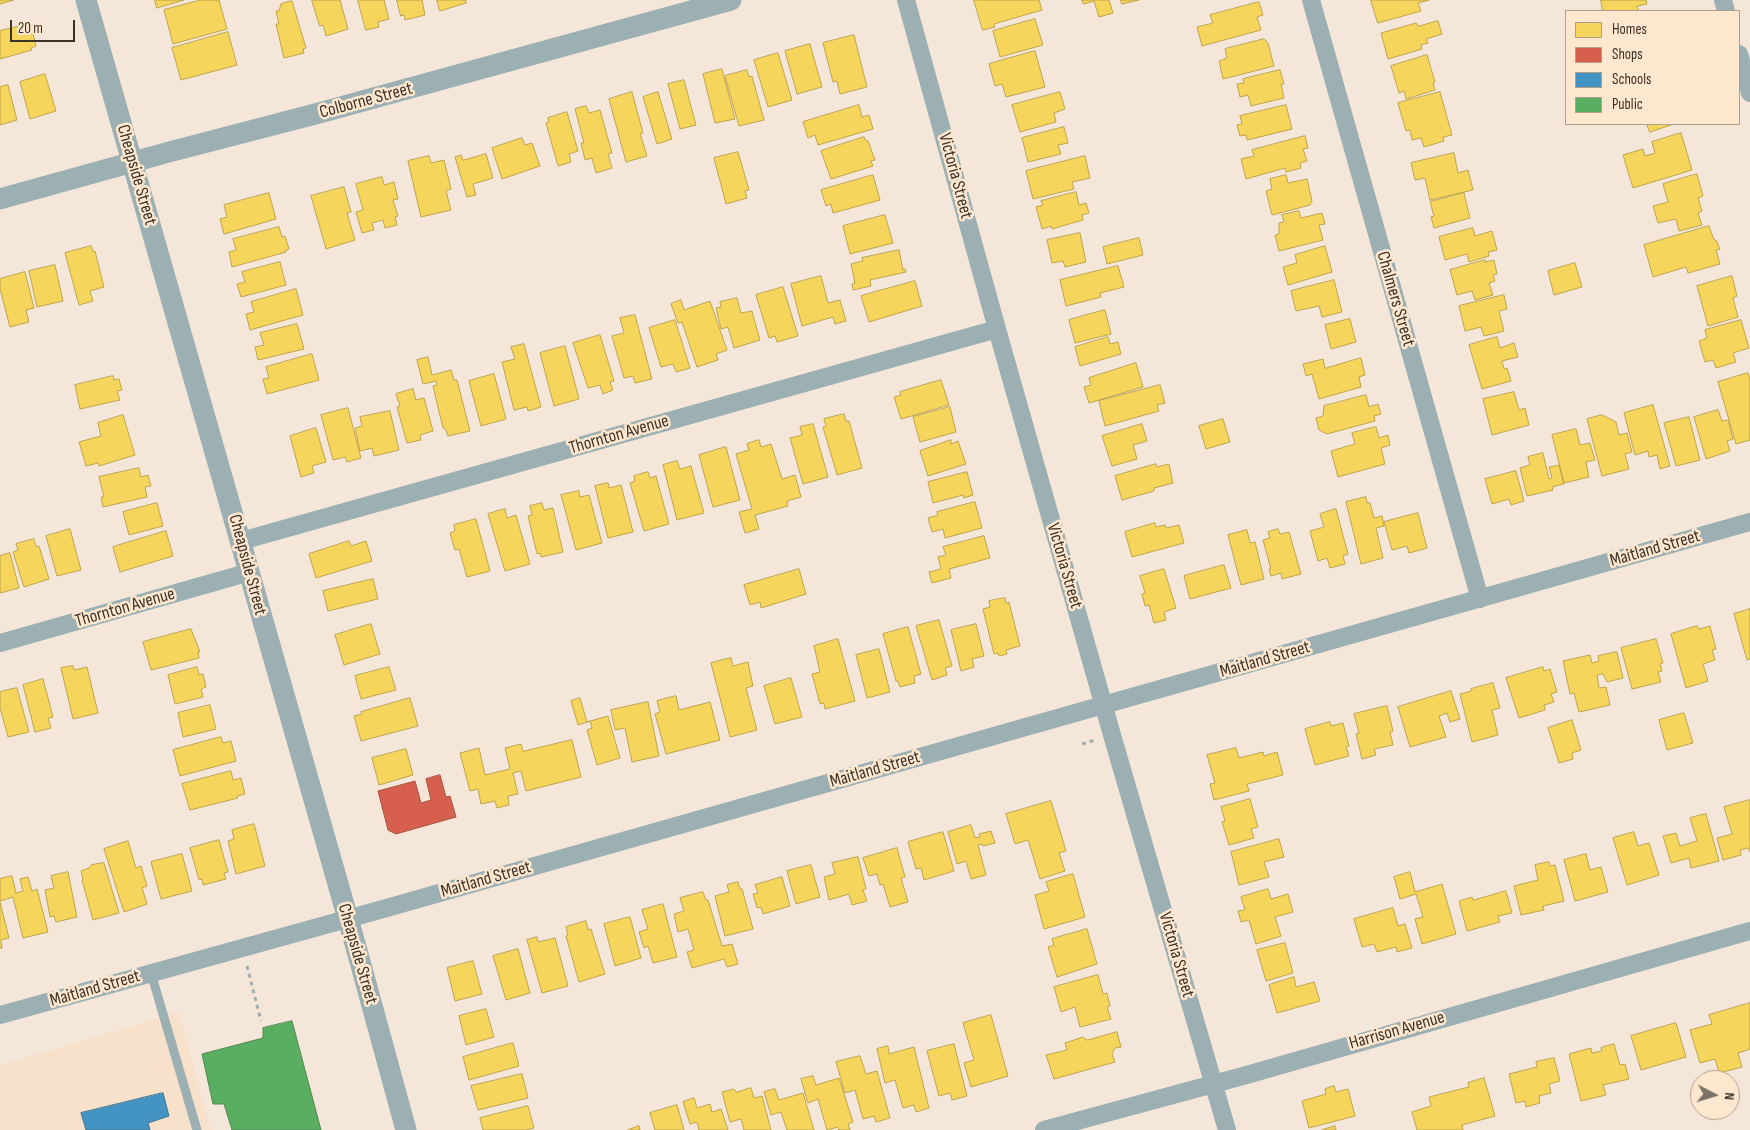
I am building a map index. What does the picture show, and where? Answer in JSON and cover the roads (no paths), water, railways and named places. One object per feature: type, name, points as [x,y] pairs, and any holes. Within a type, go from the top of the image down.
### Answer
[{"type":"street","name":"Cheapside Street","points":[[86,0],[250,572],[406,1130]]},
{"type":"street","name":"Colborne Street","points":[[0,199],[731,0]]},
{"type":"street","name":"Victoria Street","points":[[906,0],[997,330],[1227,1130]]},
{"type":"street","name":"Chalmers Street","points":[[1311,0],[1480,599]]},
{"type":"street","points":[[1740,57],[1750,92]]},
{"type":"street","name":"Thornton Avenue","points":[[241,541],[997,330]]},
{"type":"street","name":"Maitland Street","points":[[0,1016],[1750,522]]},
{"type":"street","name":"Thornton Avenue","points":[[0,643],[250,572]]},
{"type":"street","name":"Harrison Avenue","points":[[1044,1130],[1750,931]]},
{"type":"lane","points":[[151,973],[197,1130]]}]
